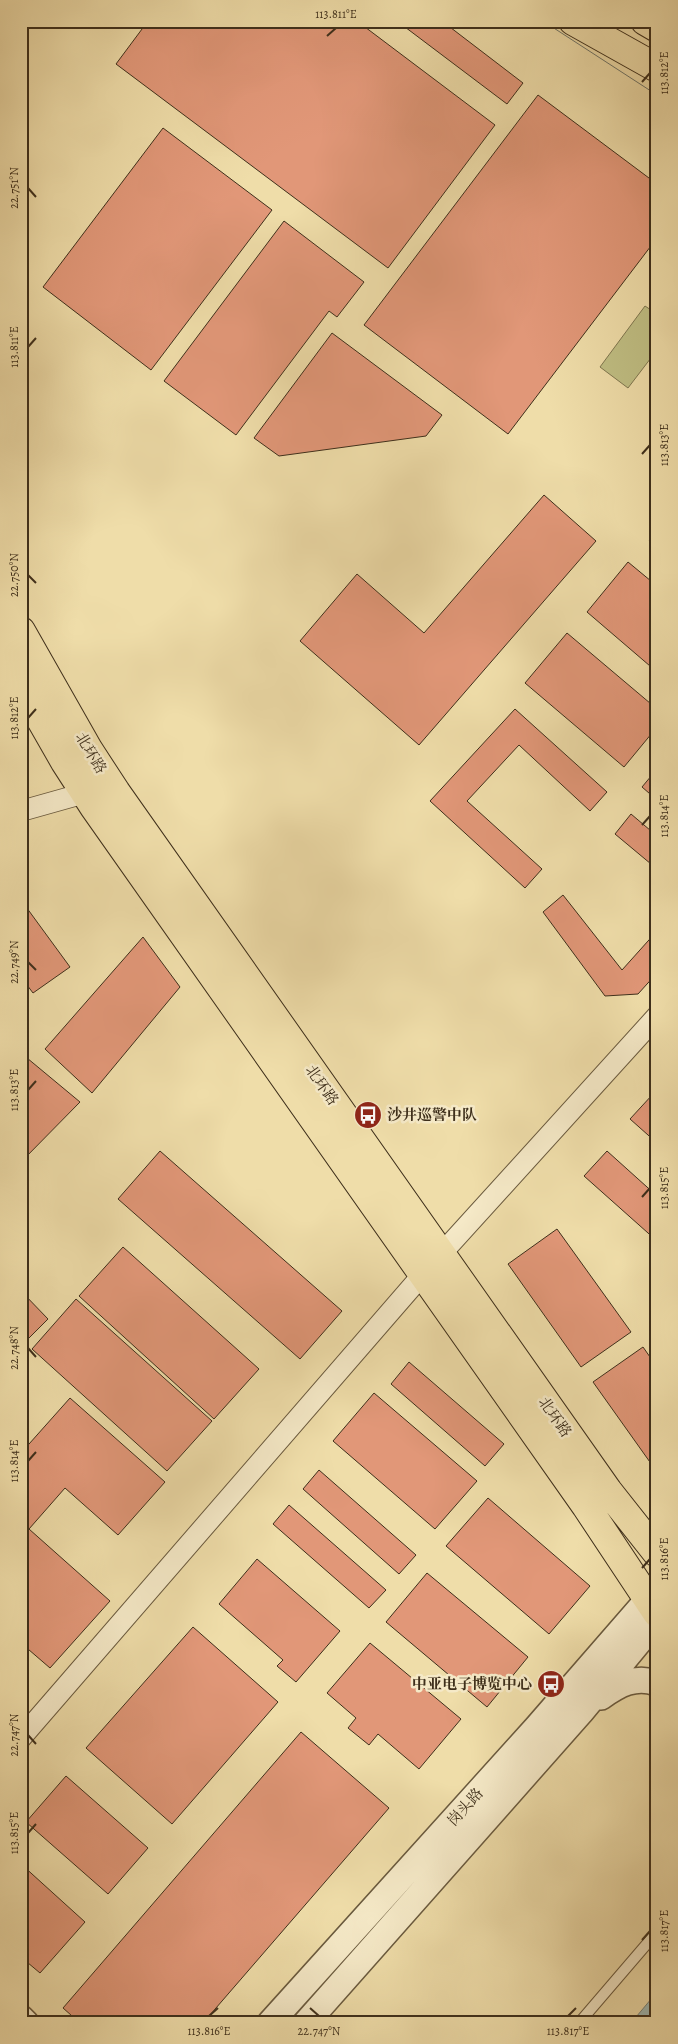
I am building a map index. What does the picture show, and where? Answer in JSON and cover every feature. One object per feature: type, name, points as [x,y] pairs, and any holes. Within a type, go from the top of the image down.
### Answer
[{"type":"main road","points":[[572,21],[657,68]]},
{"type":"main road","points":[[645,21],[657,28]]},
{"type":"main road","name":"北环路","points":[[21,631],[88,749],[116,792],[608,1491],[657,1553]]},
{"type":"main road","name":"北环路","points":[[21,685],[85,793],[654,1605]]},
{"type":"street","points":[[21,811],[85,793]]},
{"type":"street","points":[[21,1738],[423,1274],[657,1016]]},
{"type":"street","name":"岗头路","points":[[306,2023],[580,1712],[654,1605]]},
{"type":"street","name":"岗头路","points":[[270,2023],[530,1734],[654,1605]]},
{"type":"street","points":[[580,1712],[618,1685],[636,1679],[657,1682]]},
{"type":"street","points":[[21,2018],[26,2023]]},
{"type":"lane","points":[[579,2023],[657,1932]]},
{"type":"shaded area","points":[[645,306],[657,314],[657,350],[628,388],[600,367]]},
{"type":"water","points":[[657,1992],[657,2023],[631,2023]]},
{"type":"pier","points":[[531,21],[657,21],[657,93],[558,39]]},
{"type":"building","points":[[148,21],[357,21],[495,125],[388,268],[116,64]]},
{"type":"building","points":[[397,21],[442,21],[523,83],[507,104]]},
{"type":"building","points":[[538,95],[657,184],[657,238],[508,434],[364,325]]},
{"type":"building","points":[[163,128],[272,210],[151,370],[43,287]]},
{"type":"building","points":[[284,221],[364,282],[337,317],[329,311],[236,435],[164,381]]},
{"type":"building","points":[[332,333],[442,415],[426,436],[279,456],[254,438]]},
{"type":"building","points":[[544,495],[596,541],[419,745],[300,641],[357,574],[424,633]]},
{"type":"building","points":[[657,532],[657,548],[649,541]]},
{"type":"building","points":[[628,562],[657,586],[657,672],[587,612]]},
{"type":"building","points":[[567,633],[657,709],[657,727],[624,767],[525,683]]},
{"type":"building","points":[[515,709],[607,792],[590,811],[519,745],[467,801],[542,869],[525,888],[430,801]]},
{"type":"building","points":[[657,769],[657,800],[642,787]]},
{"type":"building","points":[[631,814],[657,836],[657,869],[615,834]]},
{"type":"building","points":[[563,895],[622,970],[657,931],[657,973],[638,994],[605,996],[543,912]]},
{"type":"building","points":[[21,900],[70,967],[33,993],[21,977]]},
{"type":"building","points":[[143,937],[180,987],[92,1093],[45,1049]]},
{"type":"building","points":[[21,1053],[80,1102],[21,1162]]},
{"type":"building","points":[[653,1094],[657,1097],[657,1143],[630,1119]]},
{"type":"building","points":[[160,1151],[342,1311],[300,1359],[118,1199]]},
{"type":"building","points":[[607,1151],[657,1196],[657,1241],[584,1176]]},
{"type":"building","points":[[557,1229],[631,1332],[581,1367],[508,1264]]},
{"type":"building","points":[[123,1247],[259,1369],[214,1419],[79,1296]]},
{"type":"building","points":[[21,1291],[48,1319],[21,1346]]},
{"type":"building","points":[[76,1299],[212,1421],[167,1471],[32,1349]]},
{"type":"building","points":[[643,1347],[657,1367],[657,1472],[593,1382]]},
{"type":"building","points":[[409,1362],[504,1444],[485,1466],[391,1384]]},
{"type":"building","points":[[374,1393],[477,1481],[435,1529],[333,1441]]},
{"type":"building","points":[[70,1398],[165,1482],[118,1535],[65,1488],[29,1529],[110,1601],[50,1668],[21,1643],[21,1453]]},
{"type":"building","points":[[319,1470],[416,1555],[399,1574],[303,1489]]},
{"type":"building","points":[[488,1498],[590,1586],[549,1634],[446,1546]]},
{"type":"building","points":[[289,1505],[386,1590],[369,1608],[273,1524]]},
{"type":"building","points":[[257,1559],[340,1631],[296,1682],[277,1666],[283,1660],[219,1604]]},
{"type":"building","points":[[427,1573],[528,1657],[487,1707],[386,1622]]},
{"type":"building","points":[[193,1627],[278,1702],[172,1824],[86,1748]]},
{"type":"building","points":[[370,1643],[461,1719],[419,1769],[378,1734],[369,1745],[348,1728],[356,1718],[327,1693]]},
{"type":"building","points":[[301,1732],[389,1808],[203,2023],[80,2023],[63,2008]]},
{"type":"building","points":[[66,1776],[148,1848],[108,1894],[26,1822]]},
{"type":"building","points":[[21,1864],[85,1922],[40,1973],[21,1957]]},
{"type":"place","name":"沙井巡警中队","points":[[368,1115]]},
{"type":"place","name":"中亚电子博览中心","points":[[551,1684]]}]
